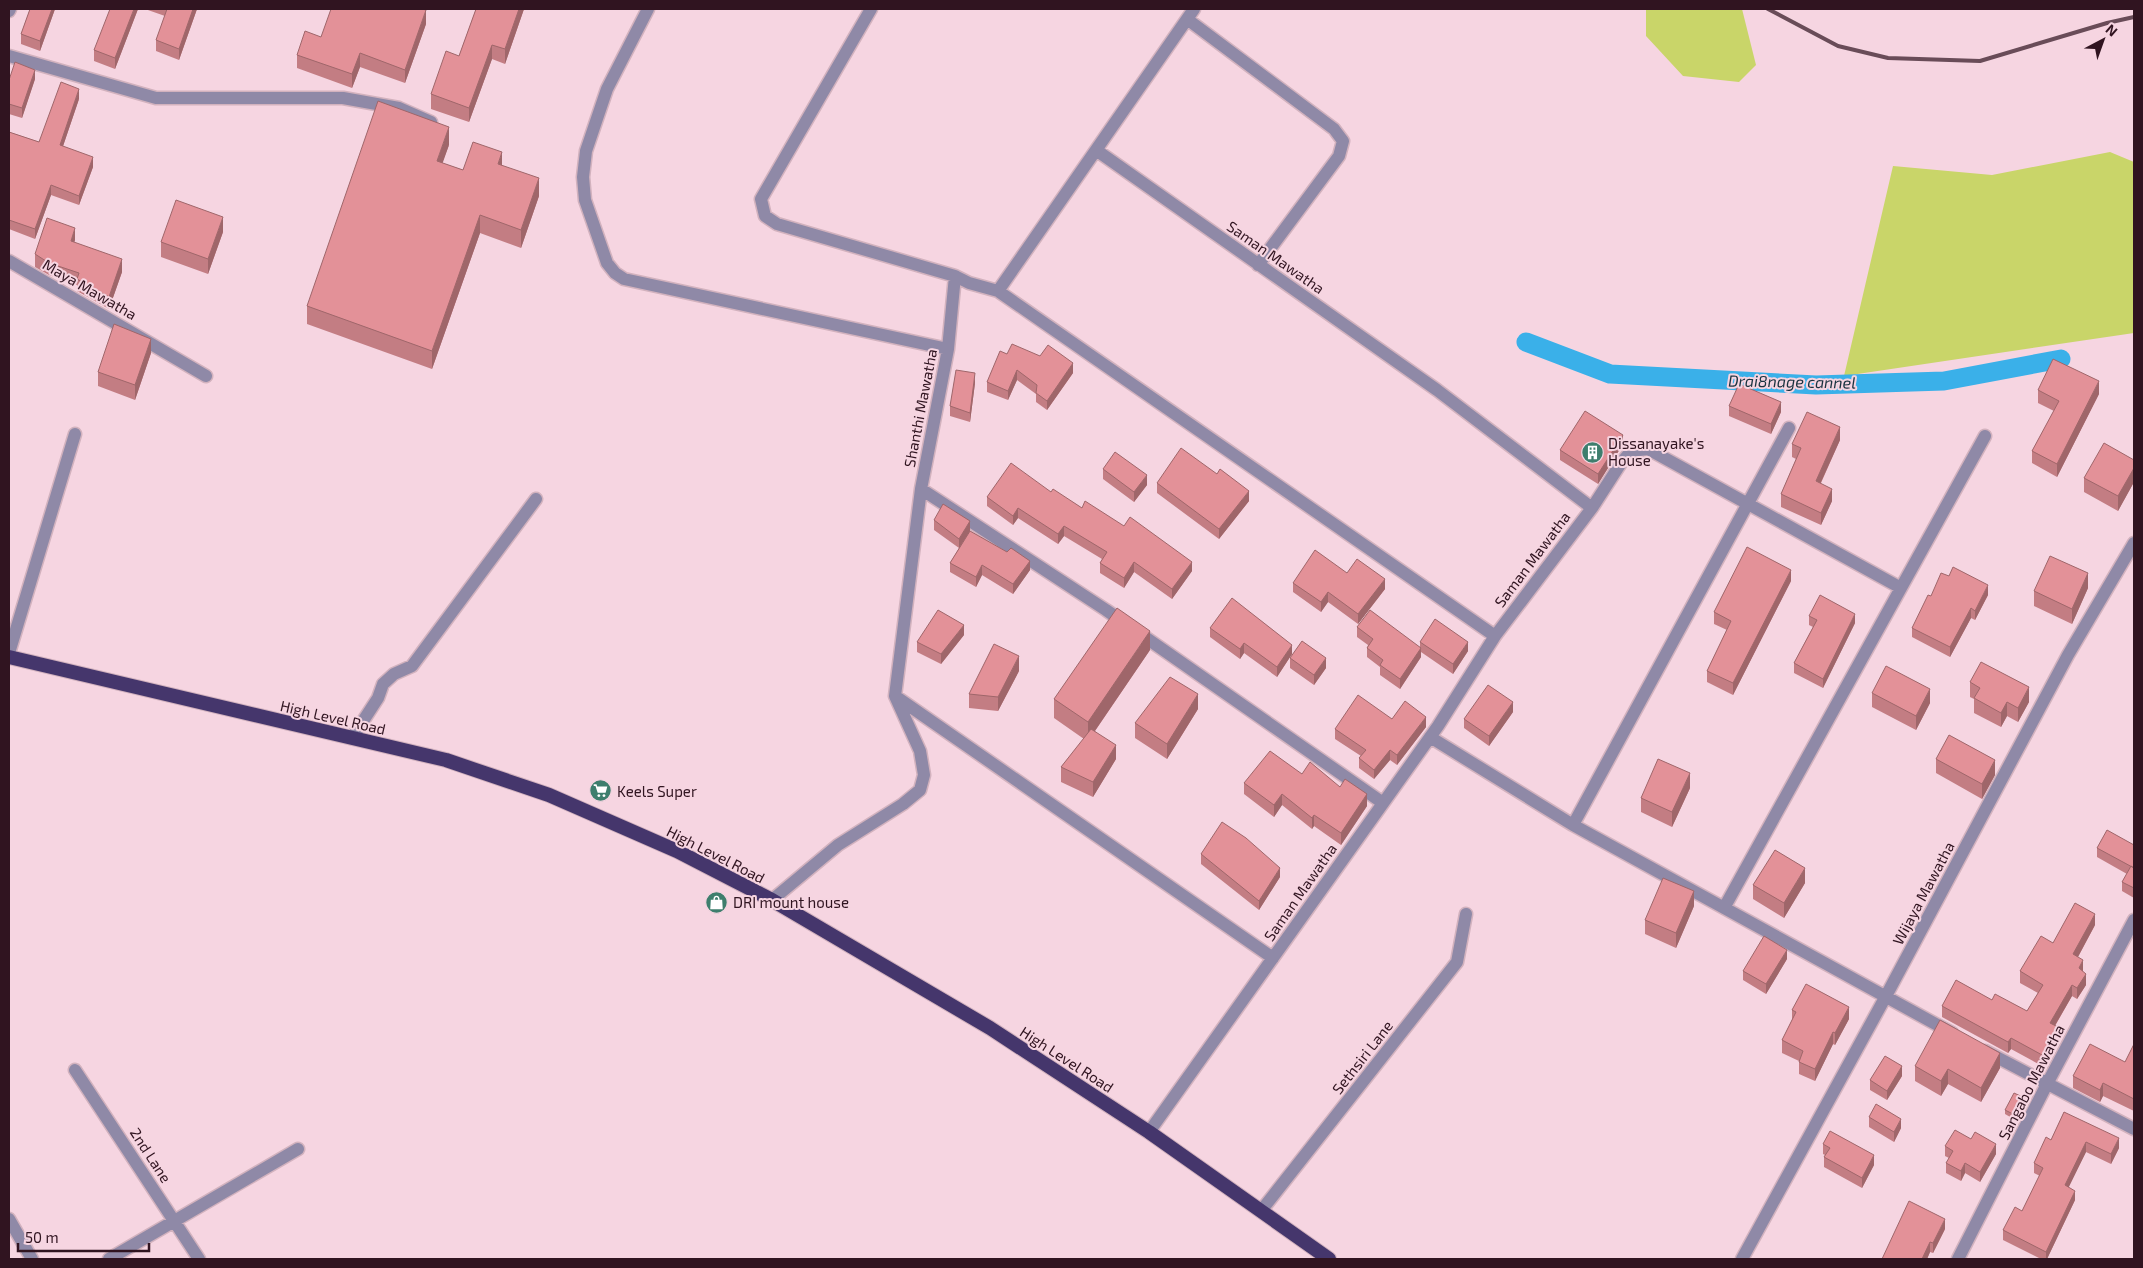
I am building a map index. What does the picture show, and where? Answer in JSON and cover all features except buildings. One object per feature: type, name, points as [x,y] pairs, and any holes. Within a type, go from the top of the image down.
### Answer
[{"type":"highway","name":"High Level Road","points":[[9,657],[446,760],[549,795],[677,851],[772,900],[990,1028],[1149,1132],[1329,1259]]},
{"type":"street","points":[[648,9],[607,88],[586,151],[583,177],[585,200],[607,262],[615,273],[624,279],[948,350]]},
{"type":"street","points":[[871,9],[761,199],[765,216],[776,224],[955,276],[969,283],[998,292],[1495,636]]},
{"type":"street","points":[[998,292],[1190,14],[1334,129],[1343,141],[1339,156],[1258,265]]},
{"type":"street","points":[[9,56],[156,98],[343,98],[399,108],[439,125]]},
{"type":"street","name":"Saman Mawatha","points":[[1096,150],[1437,390],[1592,508],[1495,636],[1430,737],[1149,1132]]},
{"type":"street","name":"Maya Mawatha","points":[[9,261],[206,376]]},
{"type":"street","name":"Shanthi Mawatha","points":[[895,696],[921,489],[948,350],[955,276]]},
{"type":"street","points":[[1574,825],[1789,428]]},
{"type":"street","points":[[9,653],[75,434]]},
{"type":"street","points":[[1724,908],[1985,436]]},
{"type":"street","points":[[1592,508],[1621,463],[1632,451],[1648,449],[1901,588]]},
{"type":"street","points":[[921,489],[1106,610],[1383,803]]},
{"type":"street","points":[[352,738],[378,698],[383,684],[394,674],[412,666],[536,499]]},
{"type":"street","name":"Wijaya Mawatha","points":[[1742,1259],[1886,996],[2068,654],[2134,544]]},
{"type":"street","points":[[772,900],[838,845],[903,804],[920,790],[924,775],[920,751],[895,696]]},
{"type":"street","points":[[895,696],[1273,958]]},
{"type":"street","points":[[1430,737],[1574,825],[2047,1084],[2134,1129]]},
{"type":"street","name":"Sethsiri Lane","points":[[1261,1211],[1457,962],[1466,914]]},
{"type":"street","name":"Sangabo Mawatha","points":[[1958,1259],[2047,1084],[2134,920]]},
{"type":"street","name":"2nd Lane","points":[[75,1070],[199,1259]]},
{"type":"street","points":[[109,1259],[176,1222],[298,1148]]},
{"type":"street","points":[[9,1219],[32,1259]]},
{"type":"green space","points":[[1646,9],[1742,9],[1756,65],[1739,82],[1683,76],[1646,36]]},
{"type":"green space","points":[[2110,152],[2134,162],[2134,333],[1844,376],[1893,166],[1992,175]]},
{"type":"waterway","name":"Drai8nage cannel","points":[[1526,342],[1610,374],[1816,385],[1944,381],[2061,359]]},
{"type":"railway","points":[[1768,9],[1838,46],[1888,58],[1980,61],[2107,23],[2134,17]]},
{"type":"place","name":"Dissanayake's House","points":[[1592,452]]},
{"type":"place","name":"Keels Super","points":[[601,791]]},
{"type":"place","name":"DRI mount house","points":[[717,902]]}]
